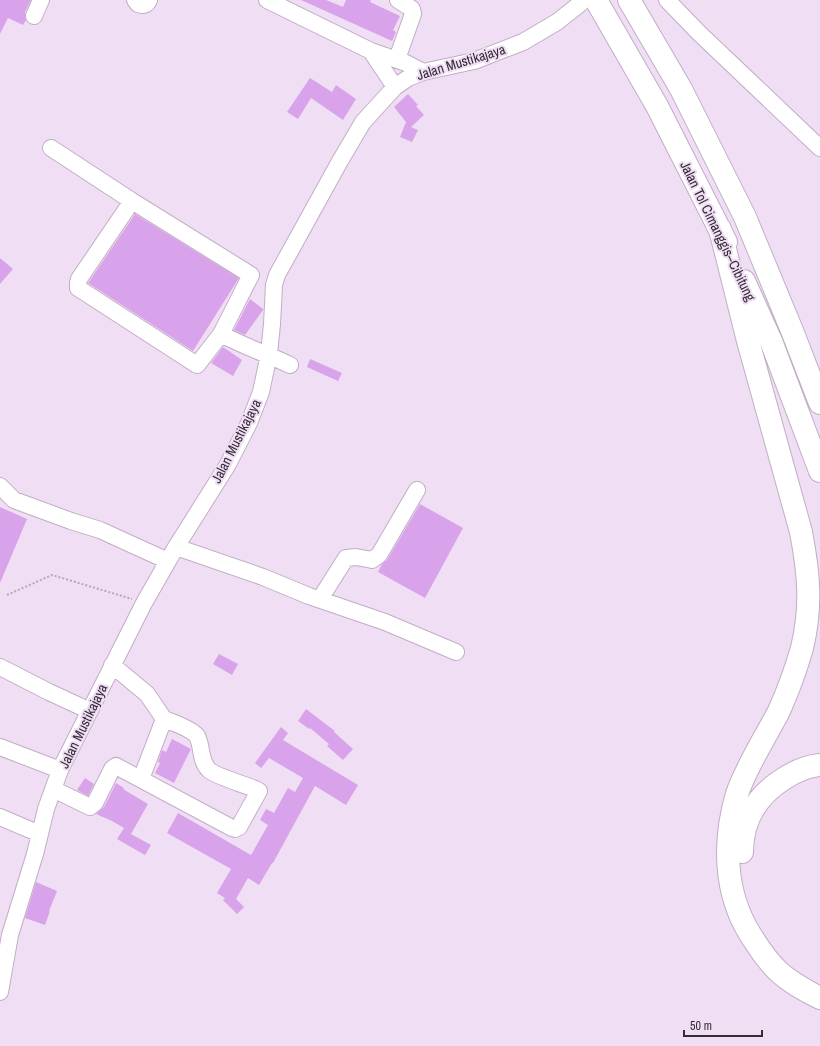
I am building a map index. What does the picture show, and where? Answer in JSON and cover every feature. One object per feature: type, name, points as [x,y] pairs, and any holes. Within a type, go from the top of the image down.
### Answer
[{"type":"highway","name":"Jalan Tol Cimanggis–Cibitung","points":[[629,0],[681,89],[745,217],[793,333],[820,404]]},
{"type":"highway","name":"Jalan Tol Cimanggis–Cibitung","points":[[589,1],[657,106],[720,229],[770,341],[820,471]]},
{"type":"highway","points":[[720,229],[748,341],[801,532],[807,562],[810,594],[808,620],[791,682],[779,709],[747,770],[738,794],[732,816],[727,865],[732,892],[741,919],[759,948],[779,972],[807,992],[820,998]]},
{"type":"highway","points":[[820,765],[811,766],[793,772],[772,786],[758,801],[747,821],[742,842],[742,865],[746,892],[755,917],[769,942],[788,963],[820,984]]},
{"type":"street","points":[[34,16],[41,0]]},
{"type":"street","points":[[135,0],[138,4],[142,5],[147,3],[149,0]]},
{"type":"street","points":[[267,0],[372,51],[397,59],[423,72]]},
{"type":"street","points":[[397,59],[413,14],[410,5],[398,0]]},
{"type":"street","points":[[667,0],[699,33],[820,148]]},
{"type":"street","name":"Jalan Mustikajaya","points":[[0,992],[10,935],[60,770],[144,603],[176,546],[227,466],[249,423],[261,392],[269,354],[274,284],[277,274],[363,122],[395,87],[408,78],[423,72],[474,61],[524,42],[589,1]]},
{"type":"street","points":[[372,51],[395,87]]},
{"type":"street","points":[[51,148],[132,201],[251,275],[220,334],[200,363],[197,365],[78,288],[79,279],[132,201]]},
{"type":"street","points":[[220,334],[237,343],[269,354],[290,364]]},
{"type":"street","points":[[0,486],[14,500],[100,530],[168,561]]},
{"type":"street","points":[[320,599],[346,558],[356,557],[372,560],[379,555],[417,490]]},
{"type":"street","points":[[176,546],[385,622],[456,652]]},
{"type":"street","points":[[53,789],[90,807],[95,803],[112,769],[116,766],[235,829],[239,827],[258,795],[259,791],[255,789],[211,772],[205,766],[197,737],[193,732],[164,719],[147,694],[112,665]]},
{"type":"street","points":[[0,666],[90,712]]},
{"type":"street","points":[[141,779],[164,719]]},
{"type":"street","points":[[0,747],[60,770]]},
{"type":"street","points":[[0,817],[40,834]]},
{"type":"path","points":[[7,595],[52,575],[126,598]]},
{"type":"building","points":[[0,0],[31,0],[25,12],[26,20],[23,25],[8,18],[0,34]]},
{"type":"building","points":[[301,0],[326,0],[343,7],[346,0],[371,0],[370,2],[400,16],[393,30],[396,32],[392,41]]},
{"type":"building","points":[[310,78],[332,92],[336,85],[356,99],[343,120],[311,98],[298,119],[287,112]]},
{"type":"building","points":[[408,94],[418,105],[416,106],[424,115],[411,127],[418,130],[412,142],[400,137],[406,122],[394,107]]},
{"type":"building","points":[[135,214],[239,278],[193,351],[88,283]]},
{"type":"building","points":[[0,258],[13,269],[0,284]]},
{"type":"building","points":[[250,299],[263,310],[245,335],[234,330]]},
{"type":"building","points":[[223,347],[242,360],[233,376],[211,363]]},
{"type":"building","points":[[310,359],[342,373],[338,381],[307,367]]},
{"type":"building","points":[[420,504],[463,528],[425,598],[378,572],[382,564],[387,560]]},
{"type":"building","points":[[0,507],[27,519],[0,583]]},
{"type":"building","points":[[219,654],[238,664],[232,675],[213,664]]},
{"type":"building","points":[[306,709],[335,731],[334,732],[353,749],[343,760],[327,746],[329,744],[310,728],[309,729],[298,721]]},
{"type":"building","points":[[281,727],[288,733],[283,740],[358,785],[346,805],[315,786],[273,863],[259,885],[248,878],[236,899],[244,907],[237,914],[223,900],[225,898],[217,893],[231,869],[167,833],[178,813],[251,855],[268,825],[260,820],[266,809],[274,813],[288,788],[295,792],[303,778],[269,758],[261,768],[255,763]]},
{"type":"building","points":[[172,739],[191,749],[174,783],[155,773],[160,763],[158,762],[162,750],[166,752]]},
{"type":"building","points":[[85,778],[94,784],[88,796],[77,790]]},
{"type":"building","points":[[116,783],[148,804],[131,834],[151,845],[145,855],[117,839],[124,828],[96,814],[104,807]]},
{"type":"building","points":[[36,882],[57,891],[45,925],[25,918]]}]
